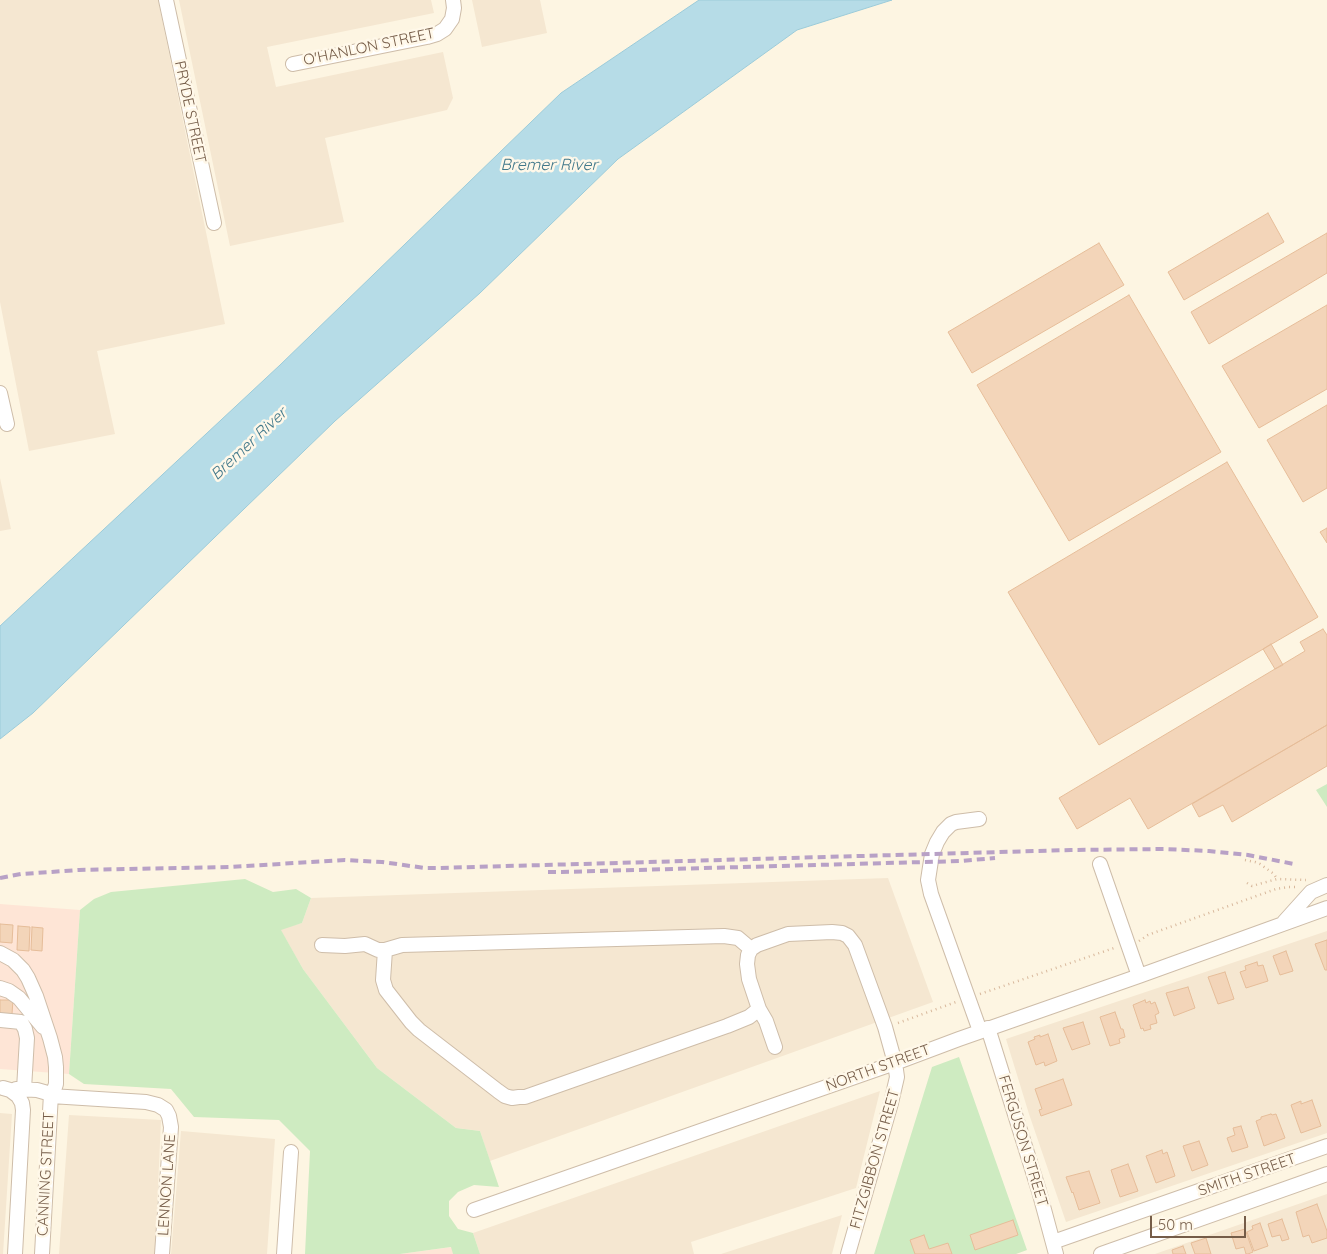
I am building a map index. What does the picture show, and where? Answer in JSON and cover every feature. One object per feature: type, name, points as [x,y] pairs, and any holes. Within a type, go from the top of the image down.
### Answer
[{"type":"street","name":"PRYDE STREET","points":[[166,0],[214,223]]},
{"type":"street","name":"O'HANLON STREET","points":[[293,64],[437,34],[445,29],[452,19],[453,0]]},
{"type":"street","points":[[0,393],[7,424]]},
{"type":"street","name":"FERGUSON STREET","points":[[979,819],[951,824],[943,832],[930,862],[929,890],[984,1030],[1039,1190],[1054,1248]]},
{"type":"street","points":[[1100,864],[1139,976]]},
{"type":"street","name":"NORTH STREET","points":[[1281,924],[1311,892],[1327,885]]},
{"type":"street","name":"NORTH STREET","points":[[474,1210],[895,1063],[1327,908]]},
{"type":"street","name":"FITZGIBBON STREET","points":[[751,950],[764,942],[788,934],[832,932],[848,936],[855,945],[885,1027],[895,1063],[895,1091],[848,1254]]},
{"type":"street","points":[[322,945],[345,946],[365,944],[378,950],[384,950],[402,946],[724,936],[738,938],[751,950],[746,964],[759,1009],[766,1021],[775,1048]]},
{"type":"street","points":[[384,950],[383,980],[386,990],[410,1022],[498,1091],[512,1098],[525,1097],[742,1021],[759,1009]]},
{"type":"street","points":[[0,953],[13,960],[28,978],[52,1045]]},
{"type":"street","points":[[0,988],[22,1001],[45,1030],[52,1045]]},
{"type":"street","points":[[0,1020],[21,1022],[25,1029],[27,1038],[24,1089]]},
{"type":"street","name":"CANNING STREET","points":[[42,1254],[51,1095],[55,1088],[56,1074],[52,1045]]},
{"type":"street","points":[[2,1087],[37,1090],[51,1095]]},
{"type":"street","name":"CANNING STREET","points":[[2,1087],[18,1096],[23,1110],[16,1254]]},
{"type":"street","name":"LENNON LANE","points":[[51,1095],[146,1102],[166,1110],[171,1127],[162,1254]]},
{"type":"street","name":"SMITH STREET","points":[[1054,1248],[1327,1146]]},
{"type":"street","points":[[284,1254],[291,1152]]},
{"type":"street","name":"SMITH STREET","points":[[1101,1254],[1327,1174]]},
{"type":"path","points":[[1245,860],[1260,864],[1274,874],[1277,879]]},
{"type":"path","points":[[1247,883],[1252,886],[1277,879],[1310,880]]},
{"type":"path","points":[[1134,944],[1156,932],[1267,893],[1288,887],[1300,888]]},
{"type":"path","points":[[976,996],[1113,947],[1120,948]]},
{"type":"path","points":[[885,1027],[962,1000]]},
{"type":"shaded area","points":[[0,0],[158,0],[225,324],[97,351],[115,434],[29,451],[0,302]]},
{"type":"shaded area","points":[[179,0],[431,0],[434,13],[267,47],[276,87],[443,52],[453,98],[447,110],[325,138],[344,222],[230,246]]},
{"type":"shaded area","points":[[472,0],[540,0],[547,33],[482,47]]},
{"type":"shaded area","points":[[0,478],[11,529],[0,531]]},
{"type":"shaded area","points":[[888,878],[933,1002],[490,1161],[480,1131],[456,1128],[377,1068],[303,969],[280,929],[302,923],[311,898]]},
{"type":"shaded area","points":[[0,904],[80,910],[69,1074],[0,1069]]},
{"type":"shaded area","points":[[1327,931],[1327,1133],[1066,1222],[1029,1114],[1006,1039]]},
{"type":"shaded area","points":[[880,1091],[856,1188],[691,1242],[694,1254],[480,1254],[473,1233]]},
{"type":"shaded area","points":[[0,1113],[12,1114],[3,1254],[0,1254]]},
{"type":"shaded area","points":[[69,1115],[161,1120],[155,1254],[59,1254]]},
{"type":"shaded area","points":[[181,1131],[275,1139],[267,1254],[171,1254]]},
{"type":"shaded area","points":[[1327,1194],[1327,1254],[1155,1254]]},
{"type":"shaded area","points":[[842,1215],[832,1254],[721,1254]]},
{"type":"shaded area","points":[[452,1247],[453,1254],[400,1254]]},
{"type":"green space","points":[[1327,784],[1327,807],[1316,790]]},
{"type":"green space","points":[[245,879],[273,892],[296,889],[311,898],[302,923],[281,930],[303,969],[377,1068],[456,1128],[480,1131],[499,1187],[474,1185],[458,1192],[449,1201],[449,1216],[458,1229],[473,1233],[480,1254],[453,1254],[451,1247],[400,1254],[305,1254],[310,1151],[279,1120],[194,1117],[171,1089],[84,1084],[69,1074],[80,910],[94,899],[111,892]]},
{"type":"green space","points":[[959,1057],[1027,1250],[1016,1254],[874,1254],[932,1067]]},
{"type":"water","name":"Bremer River","points":[[699,0],[892,0],[797,30],[618,159],[480,293],[335,421],[33,713],[0,739],[0,626],[280,365],[561,93]]},
{"type":"building","points":[[1268,213],[1284,242],[1184,300],[1168,272]]},
{"type":"building","points":[[1327,233],[1327,273],[1209,344],[1191,312]]},
{"type":"building","points":[[1099,243],[1124,285],[972,373],[948,332]]},
{"type":"building","points":[[1129,295],[1221,452],[1069,541],[977,385]]},
{"type":"building","points":[[1327,305],[1327,389],[1259,428],[1222,366]]},
{"type":"building","points":[[1327,405],[1327,488],[1303,502],[1267,440]]},
{"type":"building","points":[[1227,462],[1318,617],[1099,745],[1008,592]]},
{"type":"building","points":[[1327,528],[1327,543],[1320,532]]},
{"type":"building","points":[[1323,629],[1327,635],[1327,725],[1148,829],[1130,798],[1077,829],[1059,798],[1305,651],[1300,642]]},
{"type":"building","points":[[1271,644],[1283,665],[1275,669],[1263,649]]},
{"type":"building","points":[[1327,725],[1327,766],[1232,822],[1223,805],[1199,817],[1192,804]]},
{"type":"building","points":[[0,924],[13,925],[12,943],[0,942]]},
{"type":"building","points":[[18,926],[30,927],[29,951],[17,950]]},
{"type":"building","points":[[32,927],[43,928],[42,951],[31,950]]},
{"type":"building","points":[[1327,940],[1327,970],[1325,970],[1315,944]]},
{"type":"building","points":[[1286,951],[1293,971],[1280,975],[1273,956]]},
{"type":"building","points":[[1257,962],[1258,966],[1263,965],[1268,981],[1246,988],[1240,972],[1246,970],[1245,966]]},
{"type":"building","points":[[1225,972],[1234,999],[1218,1004],[1208,977]]},
{"type":"building","points":[[1188,987],[1195,1008],[1174,1016],[1166,993]]},
{"type":"building","points":[[0,1000],[13,1000],[12,1014],[0,1014]]},
{"type":"building","points":[[1145,1000],[1146,1003],[1150,1001],[1151,1004],[1155,1002],[1159,1013],[1155,1015],[1157,1023],[1150,1025],[1151,1029],[1144,1031],[1143,1028],[1141,1029],[1133,1005]]},
{"type":"building","points":[[1115,1012],[1125,1037],[1119,1039],[1120,1043],[1110,1046],[1100,1017]]},
{"type":"building","points":[[1083,1022],[1090,1044],[1072,1050],[1063,1028]]},
{"type":"building","points":[[1048,1034],[1057,1061],[1045,1066],[1044,1062],[1036,1065],[1028,1042],[1035,1039],[1034,1037]]},
{"type":"building","points":[[1063,1079],[1072,1105],[1041,1116],[1039,1110],[1042,1109],[1035,1089]]},
{"type":"building","points":[[1312,1100],[1321,1126],[1301,1133],[1291,1105],[1301,1101],[1301,1104]]},
{"type":"building","points":[[1276,1114],[1285,1138],[1264,1146],[1256,1121],[1261,1119],[1261,1117]]},
{"type":"building","points":[[1241,1126],[1248,1147],[1232,1152],[1227,1138],[1235,1135],[1233,1128]]},
{"type":"building","points":[[1199,1141],[1208,1165],[1192,1171],[1183,1146]]},
{"type":"building","points":[[1162,1150],[1163,1154],[1167,1152],[1175,1176],[1156,1183],[1146,1156]]},
{"type":"building","points":[[1128,1164],[1138,1191],[1120,1197],[1111,1170]]},
{"type":"building","points":[[1089,1171],[1100,1203],[1079,1210],[1066,1177]]},
{"type":"building","points":[[1317,1204],[1327,1231],[1327,1238],[1312,1243],[1309,1235],[1303,1237],[1296,1212]]},
{"type":"building","points":[[1282,1219],[1289,1239],[1282,1241],[1280,1235],[1272,1237],[1268,1224]]},
{"type":"building","points":[[1013,1220],[1018,1235],[975,1250],[970,1235]]},
{"type":"building","points":[[1260,1223],[1268,1246],[1254,1251],[1247,1232],[1253,1229],[1252,1226]]},
{"type":"building","points":[[1245,1229],[1253,1252],[1248,1254],[1246,1254],[1244,1247],[1236,1249],[1231,1233]]},
{"type":"building","points":[[924,1235],[929,1249],[948,1243],[952,1254],[915,1254],[910,1240]]},
{"type":"building","points":[[1206,1238],[1211,1254],[1195,1254],[1191,1243]]},
{"type":"building","points":[[1183,1246],[1186,1254],[1173,1254],[1172,1250]]},
{"type":"railway","points":[[0,878],[21,874],[79,870],[229,867],[345,860],[439,868],[1071,850],[1164,849],[1209,851],[1248,855],[1294,864]]},
{"type":"railway","points":[[548,872],[961,861],[995,858]]}]
